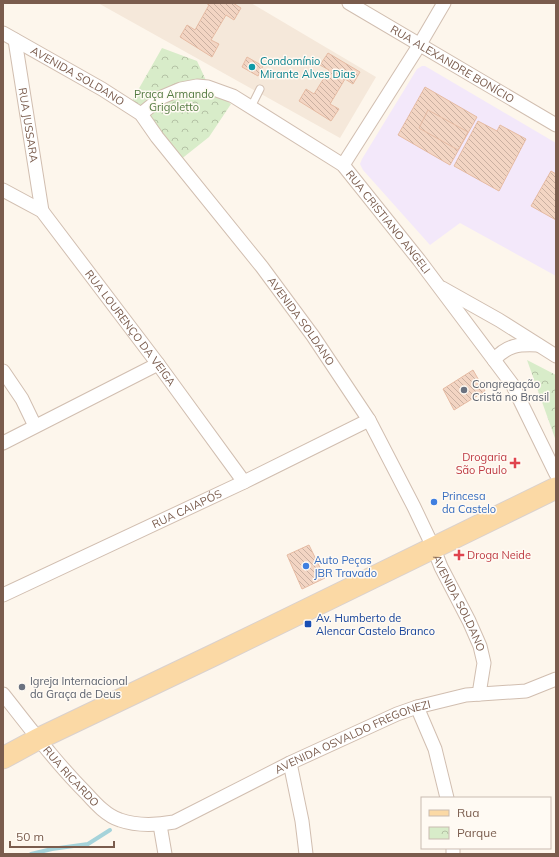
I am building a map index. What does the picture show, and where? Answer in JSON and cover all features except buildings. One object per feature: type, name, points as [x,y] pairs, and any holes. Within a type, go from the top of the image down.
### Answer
[{"type":"main road","points":[[3,758],[38,739],[434,549],[556,488]]},
{"type":"street","name":"RUA ALEXANDRE BONÍCIO","points":[[349,3],[556,125]]},
{"type":"street","points":[[343,165],[420,44],[444,3]]},
{"type":"street","name":"AVENIDA SOLDANO","points":[[3,33],[102,89],[141,114],[157,137],[276,285],[313,336],[369,420],[408,494],[441,567],[480,646],[484,663],[479,694]]},
{"type":"street","name":"RUA JUSSARA","points":[[15,40],[42,211]]},
{"type":"street","name":"RUA CRISTIANO ANGELI","points":[[141,114],[162,97],[182,89],[197,86],[208,87],[233,96],[343,165],[419,260],[512,384],[556,474]]},
{"type":"street","name":"RUA LOURENÇO DA VEIGA","points":[[3,190],[42,211],[158,364],[244,482]]},
{"type":"street","points":[[439,286],[495,317],[556,356]]},
{"type":"street","points":[[494,360],[504,350],[513,346],[538,344]]},
{"type":"street","points":[[3,443],[158,364]]},
{"type":"street","points":[[3,371],[22,399],[35,426]]},
{"type":"street","name":"RUA CAIAPÓS","points":[[3,594],[244,482],[369,420]]},
{"type":"street","name":"AVENIDA OSVALDO FREGONEZI","points":[[160,825],[174,822],[290,763],[397,714],[457,696],[526,691],[556,679]]},
{"type":"street","name":"RUA RICARDO","points":[[3,694],[38,739],[74,781],[105,812],[118,820],[132,824],[160,825]]},
{"type":"street","points":[[417,707],[435,749],[447,797]]},
{"type":"street","points":[[290,763],[302,821],[306,854]]},
{"type":"street","points":[[160,825],[165,854]]},
{"type":"lane","points":[[251,107],[260,89]]},
{"type":"shaded area","points":[[98,3],[251,3],[376,77],[340,138]]},
{"type":"shaded area","points":[[425,66],[556,143],[556,276],[460,223],[430,245],[363,170],[360,164],[362,159],[417,69]]},
{"type":"green space","name":"Praça Armando Grigoletto","points":[[162,48],[197,61],[210,89],[231,104],[209,137],[175,164],[129,106]]},
{"type":"green space","points":[[527,360],[556,375],[556,441]]},
{"type":"waterway","points":[[31,854],[52,849],[88,844],[110,830]]},
{"type":"place","name":"Condomínio Mirante Alves Dias","points":[[252,67]]},
{"type":"place","name":"Congregação Cristã no Brasil","points":[[464,390]]},
{"type":"place","name":"Drogaria São Paulo","points":[[515,463]]},
{"type":"place","name":"Princesa da Castelo","points":[[434,502]]},
{"type":"place","name":"Droga Neide","points":[[459,555]]},
{"type":"place","name":"Auto Peças JBR Travado","points":[[306,566]]},
{"type":"place","name":"Av. Humberto de Alencar Castelo Branco","points":[[308,624]]},
{"type":"place","name":"Igreja Internacional da Graça de Deus","points":[[22,687]]}]
